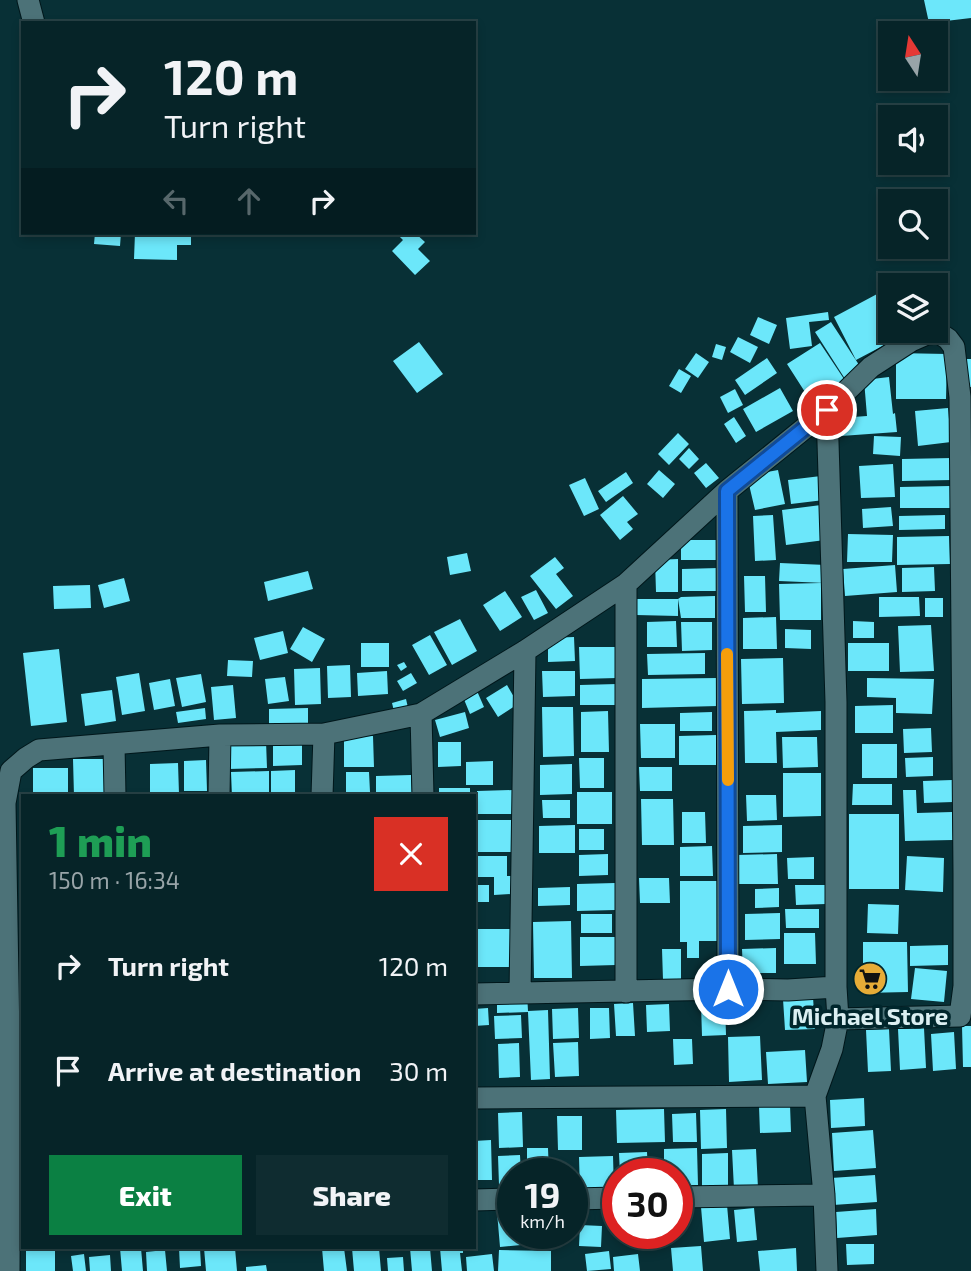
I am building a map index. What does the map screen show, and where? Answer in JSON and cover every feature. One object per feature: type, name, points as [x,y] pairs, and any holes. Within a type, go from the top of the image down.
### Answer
[{"type":"street","points":[[28,0],[33,21]]},
{"type":"street","points":[[9,1271],[16,1206],[3,812],[11,771],[39,750],[220,735],[324,734],[421,714],[525,651],[626,584],[727,491],[827,410],[872,367],[911,341],[927,334],[939,333],[954,347],[960,397],[964,986],[960,1016],[838,1018]]},
{"type":"street","points":[[827,410],[836,702],[838,1018],[832,1049],[815,1096],[824,1195],[827,1271]]},
{"type":"street","points":[[727,491],[728,989]]},
{"type":"street","points":[[626,584],[626,992]]},
{"type":"street","points":[[520,993],[525,651]]},
{"type":"street","points":[[421,714],[423,794]]},
{"type":"street","points":[[322,794],[324,734]]},
{"type":"street","points":[[219,794],[220,735]]},
{"type":"street","points":[[114,745],[115,794]]},
{"type":"street","points":[[476,995],[836,987]]},
{"type":"street","points":[[476,1098],[815,1096]]},
{"type":"street","points":[[693,1197],[824,1195]]},
{"type":"street","points":[[476,1200],[497,1199]]},
{"type":"building","points":[[924,0],[971,0],[971,18],[929,21]]},
{"type":"building","points":[[95,235],[121,235],[120,246],[94,244]]},
{"type":"building","points":[[135,235],[191,235],[191,245],[177,245],[177,260],[134,259]]},
{"type":"building","points":[[398,235],[417,235],[425,242],[418,249],[430,261],[415,275],[392,251],[403,240]]},
{"type":"building","points":[[878,294],[878,343],[888,343],[856,360],[834,317]]},
{"type":"building","points":[[828,312],[829,320],[809,322],[812,346],[790,349],[786,318]]},
{"type":"building","points":[[758,317],[777,325],[769,344],[750,335]]},
{"type":"building","points":[[831,322],[863,371],[847,382],[815,332]]},
{"type":"building","points":[[738,337],[758,347],[750,363],[730,352]]},
{"type":"building","points":[[419,342],[443,374],[417,393],[393,361]]},
{"type":"building","points":[[820,343],[846,382],[812,403],[787,364]]},
{"type":"building","points":[[716,344],[726,347],[722,360],[712,357]]},
{"type":"building","points":[[696,353],[709,362],[698,378],[685,369]]},
{"type":"building","points":[[896,353],[947,354],[946,399],[896,399]]},
{"type":"building","points":[[767,358],[777,373],[745,395],[735,380]]},
{"type":"building","points":[[966,359],[971,359],[971,387],[966,387]]},
{"type":"building","points":[[679,369],[691,376],[681,393],[669,386]]},
{"type":"building","points":[[889,377],[897,432],[841,436],[839,418],[867,416],[864,380]]},
{"type":"building","points":[[780,388],[793,411],[756,432],[743,409]]},
{"type":"building","points":[[735,389],[743,405],[728,413],[720,397]]},
{"type":"building","points":[[948,408],[951,442],[918,446],[915,411]]},
{"type":"building","points":[[734,417],[746,436],[736,443],[724,424]]},
{"type":"building","points":[[678,433],[689,444],[669,465],[658,454]]},
{"type":"building","points":[[874,436],[901,437],[900,456],[873,454]]},
{"type":"building","points":[[689,448],[699,459],[689,469],[679,459]]},
{"type":"building","points":[[952,458],[952,480],[902,481],[902,459]]},
{"type":"building","points":[[706,463],[719,478],[706,488],[694,473]]},
{"type":"building","points":[[893,464],[895,497],[861,498],[859,466]]},
{"type":"building","points":[[659,470],[675,484],[663,498],[647,484]]},
{"type":"building","points":[[778,470],[785,504],[755,510],[747,476]]},
{"type":"building","points":[[626,472],[633,483],[606,502],[598,491]]},
{"type":"building","points":[[821,476],[824,500],[791,504],[788,480]]},
{"type":"building","points":[[585,478],[599,509],[584,516],[569,485]]},
{"type":"building","points":[[950,486],[951,508],[900,508],[900,487]]},
{"type":"building","points":[[623,496],[638,514],[627,522],[633,529],[620,540],[600,515]]},
{"type":"building","points":[[821,505],[825,540],[786,545],[782,510]]},
{"type":"building","points":[[891,507],[893,526],[863,528],[862,509]]},
{"type":"building","points":[[773,515],[776,560],[755,561],[753,516]]},
{"type":"building","points":[[945,515],[945,529],[899,530],[899,516]]},
{"type":"building","points":[[848,534],[893,535],[892,562],[847,562]]},
{"type":"building","points":[[949,536],[950,564],[897,565],[897,537]]},
{"type":"building","points":[[681,540],[716,540],[716,560],[681,560]]},
{"type":"building","points":[[467,553],[471,571],[450,575],[447,557]]},
{"type":"building","points":[[555,557],[564,568],[556,574],[573,596],[556,609],[530,576]]},
{"type":"building","points":[[678,559],[678,592],[656,592],[655,560]]},
{"type":"building","points":[[780,563],[826,565],[825,583],[779,581]]},
{"type":"building","points":[[895,565],[897,592],[845,596],[843,569]]},
{"type":"building","points":[[934,567],[935,591],[902,592],[902,568]]},
{"type":"building","points":[[718,568],[718,591],[682,591],[682,569]]},
{"type":"building","points":[[308,571],[313,589],[268,601],[264,582]]},
{"type":"building","points":[[744,576],[765,576],[766,612],[745,612]]},
{"type":"building","points":[[124,578],[130,601],[104,608],[98,585]]},
{"type":"building","points":[[821,583],[821,620],[780,620],[779,584]]},
{"type":"building","points":[[90,585],[91,608],[54,609],[53,586]]},
{"type":"building","points":[[536,590],[548,613],[534,620],[521,597]]},
{"type":"building","points":[[505,591],[522,617],[500,631],[483,605]]},
{"type":"building","points":[[715,596],[715,618],[681,618],[678,599]]},
{"type":"building","points":[[879,597],[919,597],[920,616],[879,617]]},
{"type":"building","points":[[925,598],[943,598],[943,617],[925,617]]},
{"type":"building","points":[[636,599],[678,599],[678,616],[636,615]]},
{"type":"building","points":[[776,617],[777,649],[743,649],[743,618]]},
{"type":"building","points":[[460,619],[477,651],[452,665],[434,632]]},
{"type":"building","points":[[676,621],[677,647],[647,647],[647,622]]},
{"type":"building","points":[[853,621],[874,622],[874,638],[853,638]]},
{"type":"building","points":[[681,622],[712,622],[712,650],[682,651]]},
{"type":"building","points":[[931,625],[934,671],[900,672],[898,626]]},
{"type":"building","points":[[303,627],[325,639],[312,662],[290,649]]},
{"type":"building","points":[[785,629],[811,630],[811,649],[785,648]]},
{"type":"building","points":[[283,631],[288,653],[260,660],[254,638]]},
{"type":"building","points":[[430,635],[447,665],[429,675],[412,645]]},
{"type":"building","points":[[574,637],[575,661],[548,662],[548,638]]},
{"type":"building","points":[[361,643],[389,643],[389,667],[361,667]]},
{"type":"building","points":[[848,643],[889,643],[889,671],[848,671]]},
{"type":"building","points":[[579,647],[616,647],[617,678],[580,679]]},
{"type":"building","points":[[59,649],[67,722],[31,726],[23,653]]},
{"type":"building","points":[[705,653],[705,674],[648,675],[647,654]]},
{"type":"building","points":[[783,658],[784,703],[742,704],[741,659]]},
{"type":"building","points":[[228,660],[253,661],[252,677],[227,676]]},
{"type":"building","points":[[404,662],[407,667],[401,671],[397,665]]},
{"type":"building","points":[[350,665],[351,697],[328,698],[327,666]]},
{"type":"building","points":[[320,668],[321,704],[295,705],[294,669]]},
{"type":"building","points":[[387,671],[388,694],[358,696],[357,673]]},
{"type":"building","points":[[542,671],[575,671],[575,696],[543,697]]},
{"type":"building","points":[[139,673],[145,711],[122,715],[116,677]]},
{"type":"building","points":[[411,673],[417,683],[403,691],[397,681]]},
{"type":"building","points":[[201,674],[206,702],[182,707],[176,678]]},
{"type":"building","points":[[285,677],[289,701],[268,704],[265,679]]},
{"type":"building","points":[[717,678],[718,706],[642,708],[642,679]]},
{"type":"building","points":[[867,678],[934,679],[932,714],[896,713],[896,698],[867,697]]},
{"type":"building","points":[[170,679],[175,706],[154,710],[149,683]]},
{"type":"building","points":[[617,684],[617,705],[580,705],[580,685]]},
{"type":"building","points":[[233,685],[236,718],[214,720],[211,687]]},
{"type":"building","points":[[507,685],[518,704],[498,717],[486,698]]},
{"type":"building","points":[[112,690],[116,721],[85,726],[81,694]]},
{"type":"building","points":[[477,691],[484,707],[470,714],[463,697]]},
{"type":"building","points":[[406,699],[409,712],[395,715],[392,703]]},
{"type":"building","points":[[893,705],[893,733],[855,733],[855,706]]},
{"type":"building","points":[[542,707],[573,707],[574,756],[543,757]]},
{"type":"building","points":[[205,708],[206,719],[178,723],[176,712]]},
{"type":"building","points":[[308,708],[308,724],[269,724],[269,709]]},
{"type":"building","points":[[776,710],[776,713],[821,711],[821,730],[776,732],[777,763],[745,763],[744,711]]},
{"type":"building","points":[[608,711],[609,752],[581,752],[581,712]]},
{"type":"building","points":[[465,712],[469,728],[440,737],[435,720]]},
{"type":"building","points":[[712,712],[712,731],[680,731],[680,713]]},
{"type":"building","points":[[640,724],[675,724],[675,758],[641,758]]},
{"type":"building","points":[[931,728],[932,752],[904,753],[903,729]]},
{"type":"building","points":[[716,735],[716,765],[679,765],[679,736]]},
{"type":"building","points":[[373,736],[374,767],[344,767],[344,737]]},
{"type":"building","points":[[782,737],[817,737],[818,767],[783,768]]},
{"type":"building","points":[[266,741],[267,768],[228,769],[228,742]]},
{"type":"building","points":[[438,742],[461,742],[461,766],[438,767]]},
{"type":"building","points":[[302,744],[302,765],[273,766],[273,745]]},
{"type":"building","points":[[862,744],[897,744],[897,778],[862,778]]},
{"type":"building","points":[[933,757],[933,776],[906,777],[905,758]]},
{"type":"building","points":[[579,758],[604,758],[604,788],[580,788]]},
{"type":"building","points":[[73,759],[108,759],[108,794],[74,794]]},
{"type":"building","points":[[206,760],[207,791],[184,791],[184,761]]},
{"type":"building","points":[[493,761],[493,785],[466,785],[466,762]]},
{"type":"building","points":[[178,763],[179,794],[150,794],[150,764]]},
{"type":"building","points":[[572,764],[572,794],[540,795],[540,765]]},
{"type":"building","points":[[639,767],[672,767],[672,791],[640,791]]},
{"type":"building","points":[[33,768],[68,768],[68,792],[33,792]]},
{"type":"building","points":[[295,770],[295,794],[271,794],[271,771]]},
{"type":"building","points":[[269,771],[269,794],[232,794],[231,772]]},
{"type":"building","points":[[346,772],[369,772],[370,792],[346,792]]},
{"type":"building","points":[[783,773],[821,773],[821,816],[783,817]]},
{"type":"building","points":[[411,775],[412,794],[376,794],[376,776]]},
{"type":"building","points":[[952,780],[953,802],[924,803],[923,781]]},
{"type":"building","points":[[853,784],[892,784],[892,805],[852,805]]},
{"type":"building","points":[[439,788],[470,788],[470,794],[439,794]]},
{"type":"building","points":[[513,790],[514,814],[478,814],[477,791]]},
{"type":"building","points":[[903,790],[916,790],[917,813],[952,812],[953,840],[905,841]]},
{"type":"building","points":[[577,792],[612,792],[612,824],[577,824]]},
{"type":"building","points":[[746,795],[776,795],[777,820],[747,821]]},
{"type":"building","points":[[641,799],[673,799],[674,845],[642,845]]},
{"type":"building","points":[[542,800],[570,800],[570,818],[543,818]]},
{"type":"building","points":[[682,812],[705,812],[706,843],[682,843]]},
{"type":"building","points":[[849,814],[899,814],[899,889],[849,889]]},
{"type":"building","points":[[476,820],[515,820],[515,852],[476,852]]},
{"type":"building","points":[[575,825],[575,853],[539,853],[539,826]]},
{"type":"building","points":[[782,825],[782,852],[743,853],[743,826]]},
{"type":"building","points":[[579,829],[604,829],[604,850],[579,850]]},
{"type":"building","points":[[712,846],[713,876],[680,876],[680,847]]},
{"type":"building","points":[[608,854],[608,875],[579,876],[579,855]]},
{"type":"building","points":[[777,854],[778,884],[738,884],[737,855]]},
{"type":"building","points":[[476,856],[507,856],[511,894],[494,895],[494,877],[476,877]]},
{"type":"building","points":[[907,856],[944,858],[943,892],[905,890]]},
{"type":"building","points":[[814,857],[814,879],[788,879],[787,858]]},
{"type":"building","points":[[639,878],[669,878],[670,903],[640,903]]},
{"type":"building","points":[[680,881],[718,881],[719,941],[699,941],[699,958],[687,958],[687,942],[680,942]]},
{"type":"building","points":[[615,883],[615,910],[577,911],[577,884]]},
{"type":"building","points":[[476,885],[489,885],[489,902],[476,902]]},
{"type":"building","points":[[795,885],[826,885],[826,904],[796,905]]},
{"type":"building","points":[[570,887],[570,905],[538,906],[538,888]]},
{"type":"building","points":[[779,888],[779,907],[755,908],[755,889]]},
{"type":"building","points":[[868,904],[899,905],[898,934],[867,933]]},
{"type":"building","points":[[785,909],[819,909],[819,928],[786,928]]},
{"type":"building","points":[[780,913],[780,939],[745,940],[745,914]]},
{"type":"building","points":[[581,914],[612,914],[612,933],[581,933]]},
{"type":"building","points":[[571,921],[572,978],[534,978],[533,922]]},
{"type":"building","points":[[476,929],[512,929],[513,967],[476,967]]},
{"type":"building","points":[[784,933],[815,933],[816,964],[784,964]]},
{"type":"building","points":[[580,937],[616,937],[616,965],[580,966]]},
{"type":"building","points":[[863,942],[907,942],[908,992],[863,993]]},
{"type":"building","points":[[948,945],[948,965],[910,966],[910,946]]},
{"type":"building","points":[[776,948],[776,973],[743,973],[742,949]]},
{"type":"building","points":[[662,949],[681,949],[681,980],[663,980]]},
{"type":"building","points":[[915,968],[947,971],[944,1002],[911,999]]},
{"type":"building","points":[[527,993],[528,1011],[548,1010],[550,1079],[531,1080],[528,1012],[497,1013],[497,994]]},
{"type":"building","points":[[813,997],[815,1029],[785,1030],[783,999]]},
{"type":"building","points":[[633,1003],[635,1036],[616,1036],[614,1004]]},
{"type":"building","points":[[725,1003],[726,1035],[702,1036],[701,1004]]},
{"type":"building","points":[[669,1004],[670,1031],[647,1032],[646,1005]]},
{"type":"building","points":[[488,1008],[489,1025],[476,1026],[476,1009]]},
{"type":"building","points":[[578,1008],[579,1038],[553,1039],[552,1009]]},
{"type":"building","points":[[590,1008],[609,1008],[610,1038],[590,1039]]},
{"type":"building","points":[[521,1015],[522,1038],[495,1039],[494,1016]]},
{"type":"building","points":[[962,1026],[971,1026],[971,1067],[963,1067]]},
{"type":"building","points":[[924,1028],[926,1068],[900,1070],[898,1029]]},
{"type":"building","points":[[889,1029],[891,1071],[868,1072],[866,1030]]},
{"type":"building","points":[[954,1032],[956,1069],[933,1071],[931,1034]]},
{"type":"building","points":[[760,1036],[762,1080],[729,1082],[728,1037]]},
{"type":"building","points":[[673,1039],[692,1039],[693,1064],[674,1065]]},
{"type":"building","points":[[578,1042],[579,1076],[555,1077],[553,1043]]},
{"type":"building","points":[[519,1043],[520,1077],[499,1078],[498,1044]]},
{"type":"building","points":[[805,1050],[807,1082],[768,1084],[766,1052]]},
{"type":"building","points":[[864,1098],[865,1126],[831,1128],[830,1100]]},
{"type":"building","points":[[790,1105],[791,1132],[760,1133],[759,1106]]},
{"type":"building","points":[[664,1109],[665,1142],[617,1143],[616,1110]]},
{"type":"building","points":[[726,1109],[727,1148],[701,1149],[700,1110]]},
{"type":"building","points":[[522,1112],[523,1147],[499,1148],[498,1113]]},
{"type":"building","points":[[696,1113],[697,1142],[673,1142],[672,1114]]},
{"type":"building","points":[[557,1116],[582,1116],[582,1150],[558,1150]]},
{"type":"building","points":[[873,1130],[876,1168],[834,1171],[832,1133]]},
{"type":"building","points":[[491,1140],[492,1180],[476,1180],[476,1141]]},
{"type":"building","points":[[527,1148],[548,1148],[548,1158],[527,1158]]},
{"type":"building","points":[[697,1148],[698,1185],[693,1185],[693,1158],[664,1158],[664,1149]]},
{"type":"building","points":[[756,1149],[758,1188],[734,1189],[732,1150]]},
{"type":"building","points":[[647,1152],[647,1158],[619,1158],[619,1153]]},
{"type":"building","points":[[728,1153],[728,1189],[702,1190],[702,1154]]},
{"type":"building","points":[[520,1155],[520,1158],[498,1158]]},
{"type":"building","points":[[613,1156],[602,1158],[602,1191],[588,1192],[588,1158],[579,1157]]},
{"type":"building","points":[[875,1175],[877,1202],[833,1205],[831,1178]]},
{"type":"building","points":[[727,1205],[730,1239],[704,1242],[701,1207]]},
{"type":"building","points":[[754,1208],[757,1240],[737,1242],[734,1210]]},
{"type":"building","points":[[876,1209],[877,1235],[837,1238],[836,1212]]},
{"type":"building","points":[[588,1225],[602,1226],[601,1247],[588,1246]]},
{"type":"building","points":[[846,1244],[874,1244],[874,1264],[847,1265]]},
{"type":"building","points":[[701,1246],[703,1271],[673,1271],[671,1249],[693,1249],[693,1247]]},
{"type":"building","points":[[796,1248],[797,1271],[760,1271],[758,1251]]},
{"type":"building","points":[[26,1249],[55,1249],[55,1271],[26,1271]]},
{"type":"building","points":[[120,1249],[141,1249],[143,1271],[122,1271]]},
{"type":"building","points":[[179,1249],[200,1249],[201,1266],[180,1268]]},
{"type":"building","points":[[204,1249],[235,1249],[237,1271],[206,1271]]},
{"type":"building","points":[[322,1249],[344,1249],[347,1271],[324,1271]]},
{"type":"building","points":[[352,1249],[379,1249],[381,1271],[354,1271]]},
{"type":"building","points":[[410,1249],[430,1249],[432,1271],[412,1271]]},
{"type":"building","points":[[440,1249],[463,1249],[463,1253],[460,1253],[462,1271],[442,1271]]},
{"type":"building","points":[[165,1250],[167,1271],[147,1271],[146,1252]]},
{"type":"building","points":[[499,1250],[551,1251],[551,1271],[498,1271]]},
{"type":"building","points":[[609,1251],[611,1269],[587,1271],[585,1254]]},
{"type":"building","points":[[84,1254],[86,1271],[73,1271],[71,1256]]},
{"type":"building","points":[[492,1254],[494,1271],[467,1271],[466,1257]]},
{"type":"building","points":[[638,1254],[640,1271],[614,1271],[613,1257]]},
{"type":"building","points":[[110,1255],[111,1271],[90,1271],[89,1257]]},
{"type":"building","points":[[403,1257],[404,1271],[388,1271],[387,1258]]},
{"type":"building","points":[[266,1265],[267,1271],[246,1271],[246,1267]]},
{"type":"slow traffic","points":[[727,654],[728,780]]},
{"type":"place","name":"Michael Store","points":[[870,979]]},
{"type":"route","points":[[728,989],[727,491],[827,410]]}]
